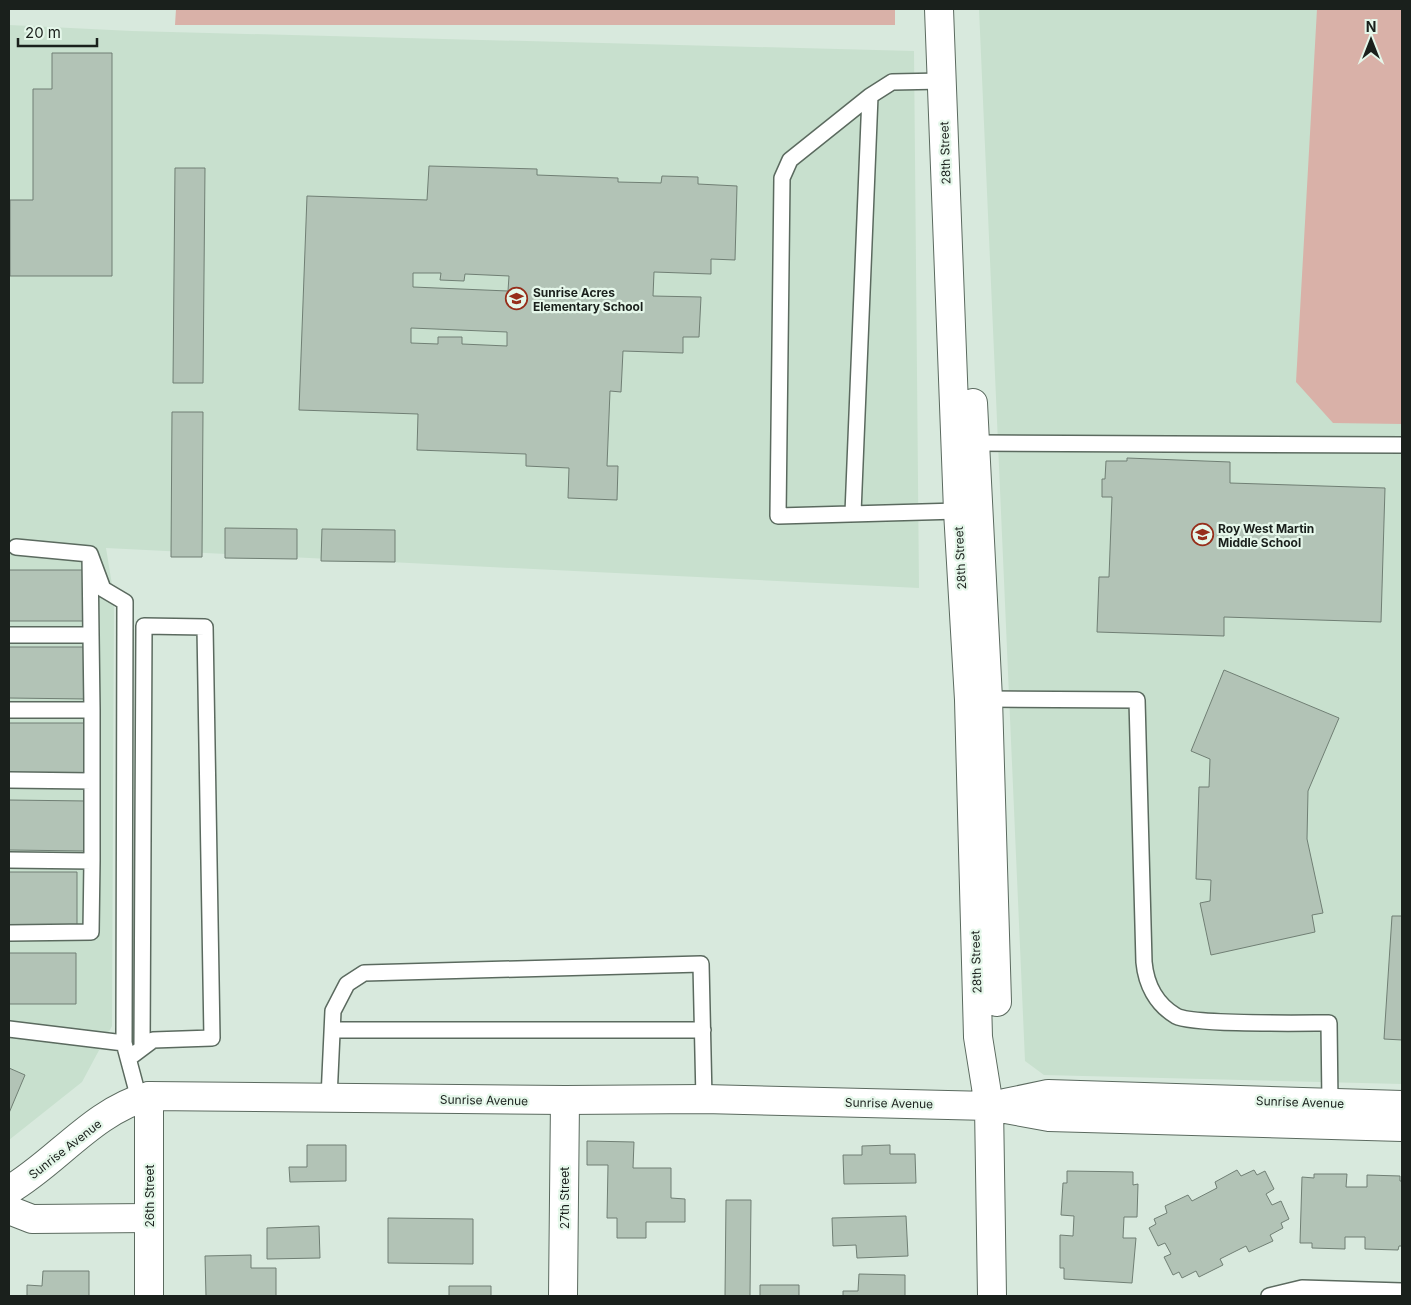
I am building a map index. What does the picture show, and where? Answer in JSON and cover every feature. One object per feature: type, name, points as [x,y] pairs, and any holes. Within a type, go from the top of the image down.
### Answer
[{"type":"street","name":"28th Street","points":[[939,9],[958,511],[978,700]]},
{"type":"street","name":"28th Street","points":[[954,9],[974,443],[978,700],[998,1035],[989,1106],[992,1296]]},
{"type":"street","name":"Sunrise Avenue","points":[[989,1106],[1048,1094],[1402,1105]]},
{"type":"street","name":"Sunrise Avenue","points":[[9,1190],[90,1126],[144,1098],[704,1099],[989,1106],[1049,1117],[1402,1127]]},
{"type":"street","name":"26th Street","points":[[144,1098],[149,1218],[148,1296]]},
{"type":"street","name":"27th Street","points":[[563,1296],[565,1100]]},
{"type":"street","points":[[9,1210],[32,1219],[149,1218]]},
{"type":"lane","points":[[943,81],[892,82],[870,96],[790,160],[782,178],[778,516],[958,511]]},
{"type":"lane","points":[[853,513],[870,96]]},
{"type":"lane","points":[[974,443],[1402,445]]},
{"type":"lane","points":[[16,547],[90,554]]},
{"type":"lane","points":[[9,933],[91,932],[92,710],[90,554]]},
{"type":"lane","points":[[90,554],[103,589],[125,602],[124,1043],[144,1098]]},
{"type":"lane","points":[[129,1058],[153,1040],[212,1038],[205,627],[144,626],[142,1048]]},
{"type":"lane","points":[[9,635],[91,635]]},
{"type":"lane","points":[[978,700],[1137,700],[1144,962],[1149,986],[1166,1009],[1187,1020],[1329,1023],[1330,1103]]},
{"type":"lane","points":[[9,710],[92,710]]},
{"type":"lane","points":[[9,780],[92,780]]},
{"type":"lane","points":[[9,860],[92,861]]},
{"type":"lane","points":[[329,1098],[333,1011],[347,984],[364,973],[701,964],[704,1099]]},
{"type":"lane","points":[[9,1030],[124,1043]]},
{"type":"lane","points":[[333,1030],[703,1030]]},
{"type":"lane","points":[[1269,1296],[1302,1288],[1402,1291]]},
{"type":"shaded area","points":[[176,9],[895,9],[895,25],[175,25]]},
{"type":"shaded area","name":"Roy West Martin Middle School","points":[[979,9],[1402,9],[1402,1084],[1044,1075],[1025,1061]]},
{"type":"shaded area","points":[[1317,9],[1402,9],[1402,424],[1333,423],[1296,382]]},
{"type":"shaded area","name":"Sunrise Acres Elementary School","points":[[9,25],[132,31],[914,51],[919,588],[106,548],[114,597],[112,1026],[82,1082],[9,1140]]},
{"type":"building","points":[[52,53],[112,53],[112,276],[10,276],[10,200],[33,200],[33,89],[52,89]]},
{"type":"building","points":[[429,166],[537,169],[537,175],[618,178],[618,182],[661,183],[662,176],[698,177],[698,184],[737,186],[735,260],[711,259],[711,274],[654,272],[653,296],[701,297],[699,337],[683,337],[683,353],[623,351],[621,392],[610,391],[607,466],[618,466],[617,500],[568,498],[569,468],[526,466],[526,454],[417,450],[418,414],[299,410],[307,196],[427,200]],"holes":[[[413,273],[441,273],[440,280],[464,281],[465,274],[509,276],[508,291],[413,287]],[[411,328],[507,332],[507,346],[462,344],[462,337],[438,337],[438,344],[411,343]]]},
{"type":"building","points":[[175,168],[205,168],[203,383],[173,383]]},
{"type":"building","points":[[172,412],[203,412],[202,557],[171,557]]},
{"type":"building","points":[[1127,458],[1230,462],[1230,483],[1385,488],[1381,622],[1224,617],[1224,636],[1097,632],[1099,577],[1109,577],[1112,497],[1102,497],[1102,479],[1105,479],[1106,461],[1127,461]]},
{"type":"building","points":[[225,528],[297,529],[297,559],[225,558]]},
{"type":"building","points":[[322,529],[395,530],[395,562],[321,561]]},
{"type":"building","points":[[9,570],[88,570],[88,621],[9,621]]},
{"type":"building","points":[[9,647],[87,647],[87,699],[9,698]]},
{"type":"building","points":[[1224,670],[1339,718],[1308,791],[1307,839],[1323,913],[1312,915],[1315,932],[1211,955],[1200,903],[1210,901],[1211,880],[1196,879],[1199,787],[1209,787],[1210,759],[1191,751]]},
{"type":"building","points":[[9,723],[87,723],[87,774],[9,774]]},
{"type":"building","points":[[9,800],[87,801],[86,851],[9,850]]},
{"type":"building","points":[[9,872],[77,872],[77,925],[9,925]]},
{"type":"building","points":[[1392,916],[1402,916],[1402,1040],[1384,1039]]},
{"type":"building","points":[[9,953],[76,953],[76,1004],[9,1004]]},
{"type":"building","points":[[9,1068],[25,1075],[9,1113]]},
{"type":"building","points":[[587,1141],[634,1142],[633,1168],[671,1168],[671,1198],[685,1199],[685,1222],[646,1222],[646,1238],[617,1238],[617,1218],[607,1218],[608,1165],[587,1165]]},
{"type":"building","points":[[307,1145],[346,1145],[346,1181],[290,1182],[289,1167],[307,1167]]},
{"type":"building","points":[[890,1145],[890,1154],[915,1154],[916,1183],[844,1184],[843,1155],[862,1155],[862,1146]]},
{"type":"building","points":[[1237,1170],[1241,1176],[1254,1170],[1257,1175],[1265,1171],[1274,1189],[1266,1194],[1272,1205],[1281,1201],[1289,1219],[1281,1223],[1283,1228],[1270,1235],[1273,1241],[1249,1252],[1246,1246],[1220,1259],[1223,1265],[1199,1277],[1196,1271],[1182,1278],[1179,1272],[1173,1275],[1164,1257],[1171,1254],[1165,1243],[1158,1246],[1149,1228],[1156,1224],[1154,1219],[1167,1213],[1165,1206],[1188,1195],[1192,1201],[1217,1188],[1215,1182]]},
{"type":"building","points":[[1067,1171],[1133,1172],[1133,1185],[1138,1184],[1137,1217],[1124,1217],[1123,1238],[1136,1238],[1132,1283],[1064,1279],[1064,1268],[1060,1268],[1060,1235],[1073,1236],[1074,1216],[1061,1215],[1063,1183],[1067,1183]]},
{"type":"building","points":[[1314,1174],[1347,1174],[1346,1187],[1367,1187],[1367,1175],[1400,1176],[1400,1181],[1402,1181],[1402,1246],[1399,1246],[1398,1250],[1365,1249],[1365,1237],[1345,1237],[1345,1249],[1312,1248],[1312,1243],[1300,1243],[1302,1177],[1314,1178]]},
{"type":"building","points":[[726,1200],[751,1200],[750,1296],[725,1296]]},
{"type":"building","points":[[906,1216],[908,1256],[857,1258],[856,1245],[833,1246],[832,1218]]},
{"type":"building","points":[[388,1218],[473,1219],[473,1264],[388,1263]]},
{"type":"building","points":[[319,1226],[320,1258],[267,1259],[267,1228]]},
{"type":"building","points":[[251,1255],[251,1268],[276,1268],[276,1296],[206,1296],[205,1256]]},
{"type":"building","points":[[43,1271],[89,1271],[89,1296],[27,1296],[27,1285],[42,1286]]},
{"type":"building","points":[[859,1274],[905,1275],[905,1296],[843,1296],[843,1291],[858,1291]]},
{"type":"building","points":[[760,1285],[799,1285],[799,1296],[760,1296]]},
{"type":"building","points":[[449,1286],[491,1286],[491,1296],[449,1296]]},
{"type":"place","name":"Sunrise Acres Elementary School","points":[[517,299]]},
{"type":"place","name":"Roy West Martin Middle School","points":[[1202,535]]}]
